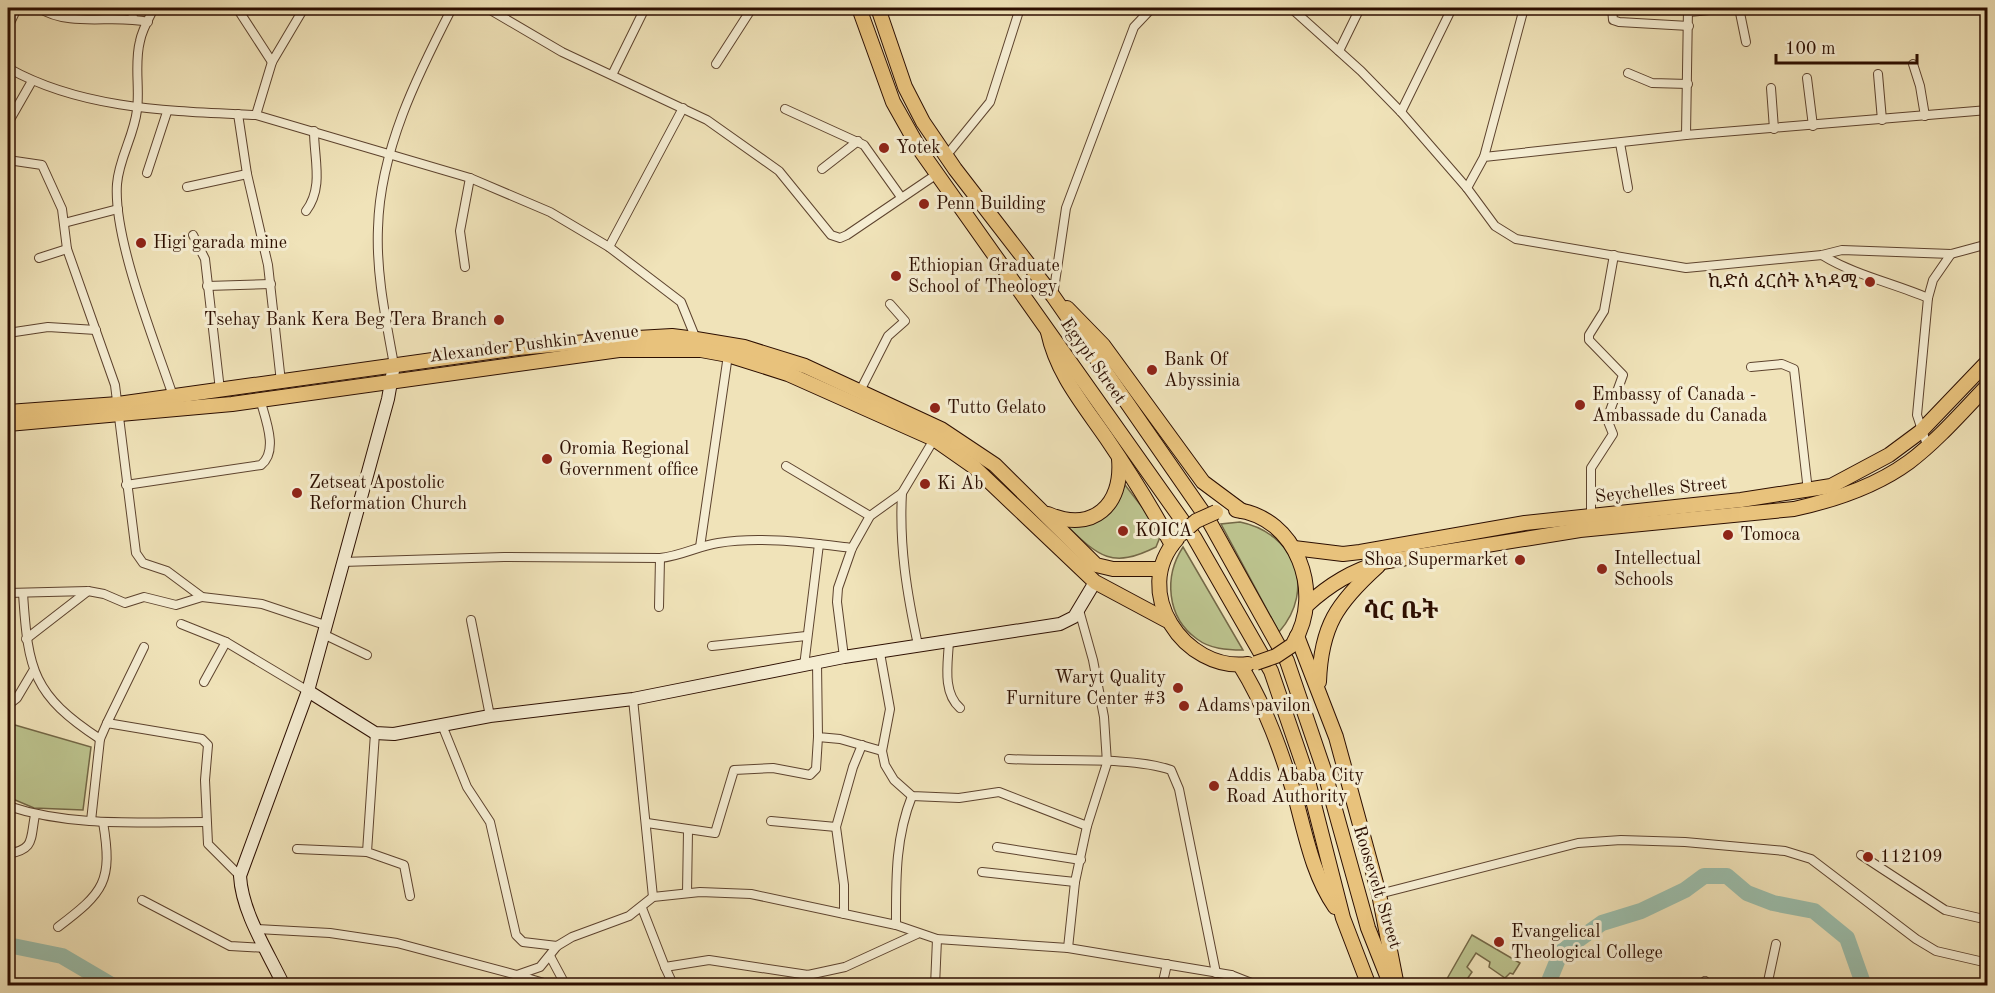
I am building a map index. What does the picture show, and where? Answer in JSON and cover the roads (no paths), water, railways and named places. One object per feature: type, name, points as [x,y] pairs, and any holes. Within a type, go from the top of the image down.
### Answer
[{"type":"main road","name":"Egypt Street","points":[[860,8],[893,102],[937,174],[1046,324],[1194,537],[1271,670]]},
{"type":"main road","name":"Egypt Street","points":[[878,8],[905,87],[922,122],[1054,298],[1209,521],[1287,661]]},
{"type":"main road","points":[[1054,298],[1074,313],[1103,345],[1203,482],[1242,511],[1278,530],[1294,548],[1303,566],[1307,585],[1307,605],[1294,641],[1276,656],[1256,663],[1240,665],[1206,656],[1176,632],[1166,620],[1159,597],[1160,569],[1176,540],[1196,521],[1216,512],[1226,509],[1242,511]]},
{"type":"main road","points":[[1046,324],[1051,348],[1065,379],[1176,540]]},
{"type":"main road","name":"Alexander Pushkin Avenue","points":[[8,412],[118,410],[173,396],[227,394],[260,399],[392,372],[586,342],[672,336],[744,347],[937,434],[1095,582],[1166,620]]},
{"type":"main road","name":"Alexander Pushkin Avenue","points":[[8,424],[227,394],[281,382],[619,350],[682,349],[728,355],[790,368],[860,392],[995,465],[1095,565],[1113,569],[1160,569]]},
{"type":"main road","name":"Seychelles Street","points":[[1294,548],[1343,554],[1463,532],[1808,491],[1831,486],[1866,470],[1920,432],[1988,360]]},
{"type":"main road","name":"Seychelles Street","points":[[1307,605],[1334,582],[1359,569],[1382,562],[1580,530],[1794,509],[1824,503],[1875,482],[1909,462],[1988,385]]},
{"type":"main road","points":[[1046,514],[1070,521],[1089,519],[1104,509],[1117,488],[1119,459]]},
{"type":"main road","points":[[1318,686],[1320,654],[1327,628],[1351,590],[1382,562]]},
{"type":"main road","points":[[1294,641],[1318,686],[1336,737],[1379,894],[1397,986]]},
{"type":"main road","name":"Roosevelt Street","points":[[1287,661],[1324,770],[1368,928],[1391,986]]},
{"type":"main road","points":[[1240,665],[1264,706],[1289,777],[1321,884],[1343,918]]},
{"type":"main road","name":"Roosevelt Street","points":[[1271,670],[1306,773],[1343,918],[1369,986]]},
{"type":"street","points":[[8,27],[17,8]]},
{"type":"street","points":[[39,8],[65,18],[133,19],[148,22]]},
{"type":"street","points":[[132,8],[133,19]]},
{"type":"street","points":[[154,8],[137,53],[137,107],[132,137],[121,163],[117,184],[118,208],[134,278],[173,396]]},
{"type":"street","points":[[237,8],[272,62]]},
{"type":"street","points":[[256,115],[272,62],[304,8]]},
{"type":"street","points":[[284,986],[257,929],[241,888],[240,876],[308,691],[392,372],[382,291],[378,227],[391,154],[402,114],[452,8]]},
{"type":"street","points":[[487,8],[562,51],[707,120],[779,171],[831,235],[840,238],[847,235],[937,174]]},
{"type":"street","points":[[613,74],[645,8]]},
{"type":"street","points":[[716,64],[752,8]]},
{"type":"street","points":[[946,156],[990,102],[1020,8]]},
{"type":"street","points":[[1054,298],[1066,208],[1134,27],[1152,8]]},
{"type":"street","points":[[1292,8],[1401,112],[1467,188],[1495,226],[1516,239],[1686,268],[1822,255],[1842,250],[1951,254],[1988,244]]},
{"type":"street","points":[[1339,51],[1360,8]]},
{"type":"street","points":[[1401,112],[1452,8]]},
{"type":"street","points":[[1467,188],[1484,157],[1524,8]]},
{"type":"street","points":[[1612,8],[1613,20],[1619,22],[1689,26]]},
{"type":"street","points":[[1686,135],[1688,10],[1730,8]]},
{"type":"street","points":[[1740,8],[1746,42]]},
{"type":"street","points":[[1913,64],[1925,116]]},
{"type":"street","points":[[8,68],[32,81],[93,98],[137,107],[167,112],[256,115],[314,130],[470,178],[550,212],[609,247],[681,302],[696,339]]},
{"type":"street","points":[[1628,73],[1652,83],[1688,84]]},
{"type":"street","points":[[1878,74],[1882,120]]},
{"type":"street","points":[[1807,78],[1813,126]]},
{"type":"street","points":[[8,123],[32,81]]},
{"type":"street","points":[[1771,88],[1774,129]]},
{"type":"street","points":[[609,247],[683,108]]},
{"type":"street","points":[[785,109],[858,141],[874,158],[901,197]]},
{"type":"street","points":[[1484,157],[1686,135],[1988,110]]},
{"type":"street","points":[[147,173],[167,112]]},
{"type":"street","points":[[238,114],[247,174],[271,284],[281,382]]},
{"type":"street","points":[[306,211],[315,199],[318,185],[314,130]]},
{"type":"street","points":[[822,169],[858,141]]},
{"type":"street","points":[[1620,143],[1628,188]]},
{"type":"street","points":[[8,160],[42,165],[48,184],[59,201],[67,249],[96,330],[118,410],[126,484],[139,559],[167,571],[202,597]]},
{"type":"street","points":[[187,187],[247,174]]},
{"type":"street","points":[[465,267],[460,231],[470,178]]},
{"type":"street","points":[[64,223],[118,208]]},
{"type":"street","points":[[193,235],[205,259],[207,286],[227,394]]},
{"type":"street","points":[[39,258],[67,249]]},
{"type":"street","points":[[1927,446],[1920,432],[1917,415],[1928,298],[1933,280],[1951,254]]},
{"type":"street","points":[[1591,516],[1591,468],[1613,434],[1607,419],[1623,381],[1622,370],[1590,340],[1589,335],[1604,311],[1614,255]]},
{"type":"street","points":[[1822,255],[1841,267],[1928,298]]},
{"type":"street","points":[[207,286],[271,284]]},
{"type":"street","points":[[860,392],[888,336],[905,321],[890,304]]},
{"type":"street","points":[[8,333],[48,327],[96,330]]},
{"type":"street","points":[[700,547],[728,355]]},
{"type":"street","points":[[1751,367],[1782,364],[1794,369],[1808,491]]},
{"type":"street","points":[[126,484],[261,465],[268,459],[269,453],[268,433],[260,399]]},
{"type":"street","points":[[844,657],[837,602],[838,588],[852,548],[870,516],[902,493],[937,434]]},
{"type":"street","points":[[786,465],[870,516]]},
{"type":"street","points":[[902,493],[900,530],[905,587],[918,645]]},
{"type":"street","points":[[342,562],[504,557],[660,558],[677,557],[700,547],[743,541],[819,544],[852,548]]},
{"type":"street","points":[[804,666],[819,544]]},
{"type":"street","points":[[659,607],[660,558]]},
{"type":"street","points":[[181,624],[226,642],[375,733],[394,734],[490,716],[633,699],[844,657],[1060,624],[1069,621],[1079,610],[1095,582]]},
{"type":"street","points":[[26,639],[88,591]]},
{"type":"street","points":[[8,593],[88,591],[104,594],[125,603],[144,597],[176,606],[202,597],[262,604],[324,629],[367,655]]},
{"type":"street","points":[[23,593],[26,639],[33,671],[63,713],[100,739]]},
{"type":"street","points":[[1068,948],[1075,882],[1086,826],[1107,763],[1104,717],[1093,660],[1079,610]]},
{"type":"street","points":[[471,620],[490,716]]},
{"type":"street","points":[[711,646],[806,636]]},
{"type":"street","points":[[949,641],[948,685],[952,702],[960,708]]},
{"type":"street","points":[[204,682],[226,642]]},
{"type":"street","points":[[91,821],[100,739],[144,647]]},
{"type":"street","points":[[880,653],[891,709],[882,751],[889,772],[912,796],[959,798],[999,792],[1086,826]]},
{"type":"street","points":[[647,824],[711,834],[717,830],[734,770],[773,768],[810,775],[814,773],[818,737],[817,663]]},
{"type":"street","points":[[8,705],[17,698],[33,671]]},
{"type":"street","points":[[633,699],[653,897]]},
{"type":"street","points":[[107,723],[205,741],[208,745],[206,822],[208,844],[212,851],[240,876]]},
{"type":"street","points":[[442,725],[467,787],[490,822],[516,935],[523,942],[557,946]]},
{"type":"street","points":[[367,852],[375,733]]},
{"type":"street","points":[[818,737],[882,751]]},
{"type":"street","points":[[844,914],[844,885],[836,827],[853,767],[862,745]]},
{"type":"street","points":[[1010,759],[1161,766],[1174,774],[1216,973]]},
{"type":"street","points":[[896,925],[897,857],[901,830],[912,796]]},
{"type":"street","points":[[8,806],[35,815],[103,822],[206,822]]},
{"type":"street","points":[[8,854],[23,851],[28,847],[35,815]]},
{"type":"street","points":[[58,927],[98,894],[108,862],[103,822]]},
{"type":"street","points":[[771,822],[836,827]]},
{"type":"street","points":[[687,893],[688,831]]},
{"type":"street","points":[[1379,894],[1578,843],[1621,840],[1674,842],[1785,851],[1811,859],[1916,939],[1936,951],[1988,963]]},
{"type":"street","points":[[997,847],[1081,860]]},
{"type":"street","points":[[297,849],[367,852],[404,866],[410,896]]},
{"type":"street","points":[[1861,855],[1945,910],[1988,920]]},
{"type":"street","points":[[982,872],[1075,882]]},
{"type":"street","points":[[517,975],[534,970],[550,956],[557,946],[581,933],[629,916],[653,897],[687,893],[751,894],[896,925],[937,939],[1068,948],[1231,975],[1259,986]]},
{"type":"street","points":[[142,900],[230,946],[266,948]]},
{"type":"street","points":[[642,908],[671,980],[670,986]]},
{"type":"street","points":[[257,929],[330,933],[397,943],[555,986]]},
{"type":"street","points":[[664,967],[709,960],[808,975],[845,967],[917,934]]},
{"type":"street","points":[[935,986],[937,939]]},
{"type":"street","points":[[1767,986],[1776,944]]},
{"type":"street","points":[[550,956],[566,986]]},
{"type":"street","points":[[1162,986],[1167,964]]},
{"type":"street","points":[[800,986],[808,975]]},
{"type":"street","points":[[1229,986],[1231,975]]},
{"type":"waterway","points":[[1547,986],[1561,952],[1602,923],[1641,911],[1685,890],[1704,876],[1727,876],[1747,893],[1773,903],[1814,911],[1847,938],[1864,986]]},
{"type":"waterway","points":[[8,945],[62,956],[113,986]]},
{"type":"place","name":"Yotek","points":[[884,148]]},
{"type":"place","name":"Penn Building","points":[[924,204]]},
{"type":"place","name":"Higi garada mine","points":[[141,243]]},
{"type":"place","name":"Ethiopian Graduate School of Theology","points":[[896,276]]},
{"type":"place","name":"ኪድስ ፈርስት አካዳሚ","points":[[1870,282]]},
{"type":"place","name":"Tsehay Bank Kera Beg Tera Branch","points":[[499,320]]},
{"type":"place","name":"Bank Of Abyssinia","points":[[1152,370]]},
{"type":"place","name":"Embassy of Canada - Ambassade du Canada","points":[[1580,405]]},
{"type":"place","name":"Tutto Gelato","points":[[935,408]]},
{"type":"place","name":"Oromia Regional Government office","points":[[547,459]]},
{"type":"place","name":"Ki Ab","points":[[925,484]]},
{"type":"place","name":"Zetseat Apostolic Reformation Church","points":[[297,493]]},
{"type":"place","name":"KOICA","points":[[1123,531]]},
{"type":"place","name":"Tomoca","points":[[1728,535]]},
{"type":"place","name":"Shoa Supermarket","points":[[1520,560]]},
{"type":"place","name":"Intellectual Schools","points":[[1602,569]]},
{"type":"place","name":"Waryt Quality Furniture Center #3","points":[[1178,688]]},
{"type":"place","name":"Adams pavilon","points":[[1184,706]]},
{"type":"place","name":"Addis Ababa City Road Authority","points":[[1214,786]]},
{"type":"place","name":"112109","points":[[1868,857]]},
{"type":"place","name":"Evangelical Theological College","points":[[1499,942]]},
{"type":"district","name":"ሳር ቤት","points":[[1401,612]]}]
